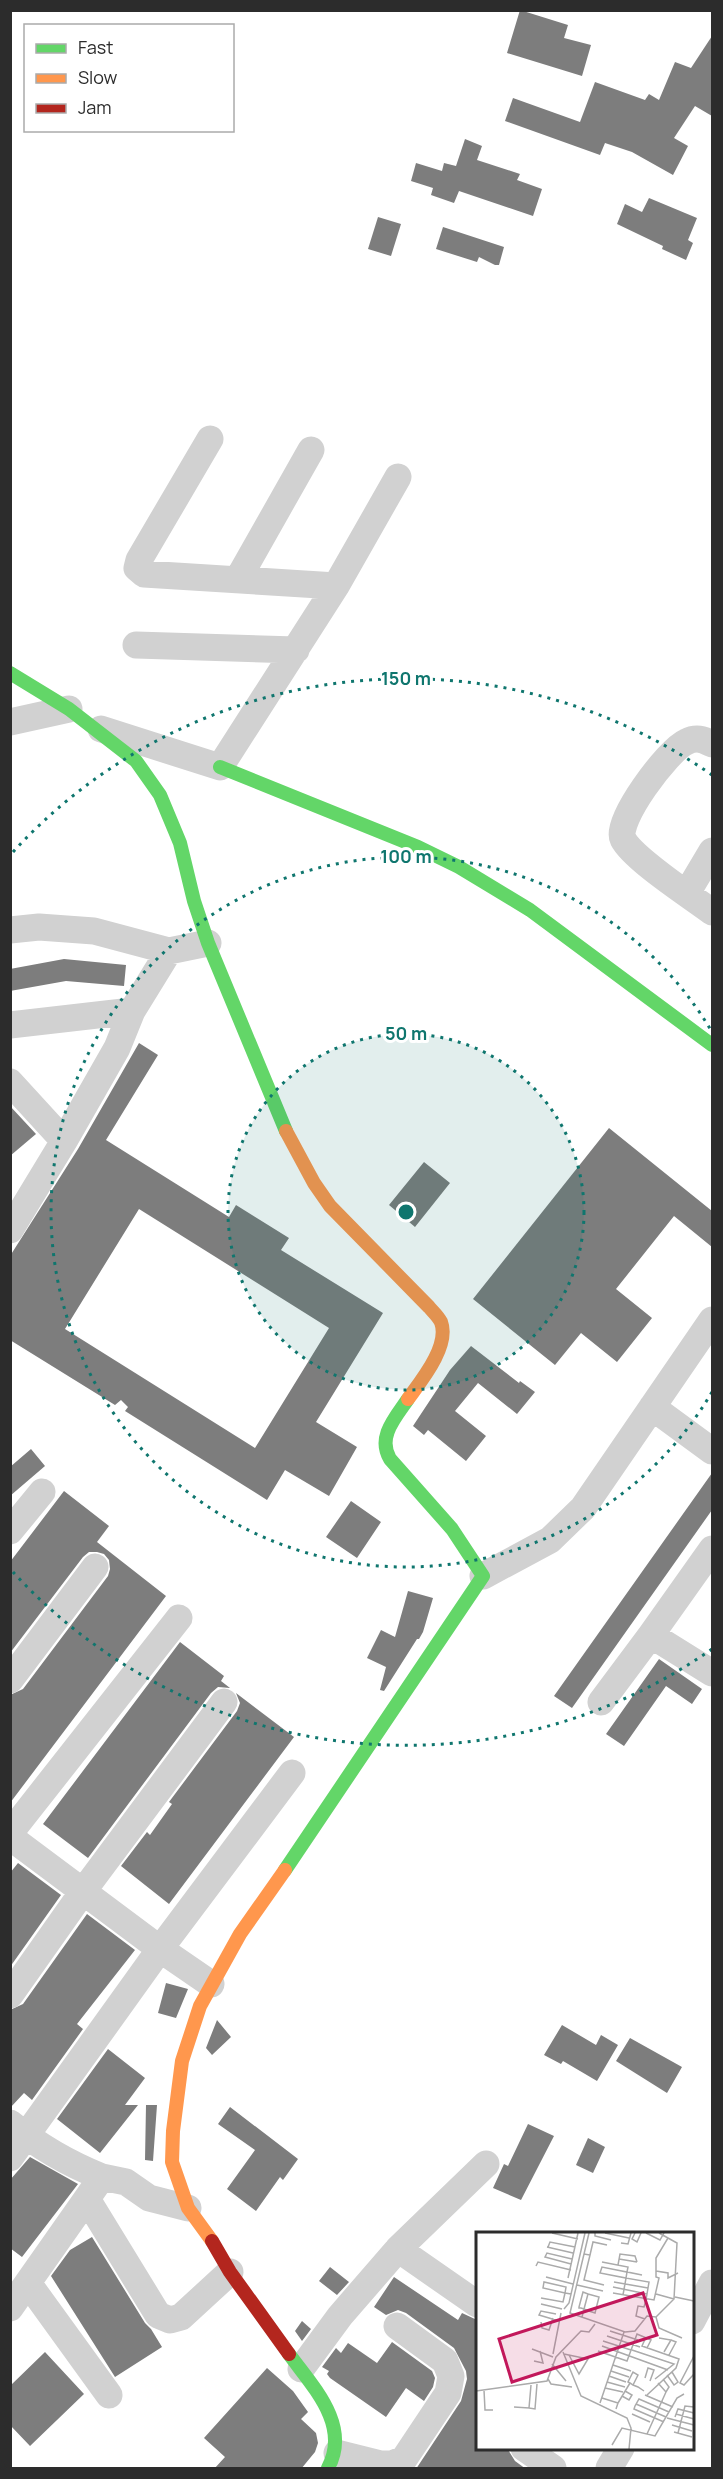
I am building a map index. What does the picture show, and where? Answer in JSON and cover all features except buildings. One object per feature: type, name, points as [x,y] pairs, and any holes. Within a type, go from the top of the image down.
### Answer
[{"type":"street","points":[[210,439],[139,560],[137,568],[144,574],[336,586]]},
{"type":"street","points":[[238,579],[311,450]]},
{"type":"street","points":[[220,767],[336,586],[398,477]]},
{"type":"street","points":[[136,645],[296,650]]},
{"type":"street","points":[[10,673],[69,709],[136,761],[160,795],[180,843],[194,901],[208,943],[286,1131],[314,1183],[330,1206],[440,1320],[442,1337],[434,1358],[397,1414],[386,1437],[384,1447],[390,1459],[464,1544],[483,1576]]},
{"type":"street","points":[[10,722],[69,709]]},
{"type":"street","points":[[91,726],[220,767],[418,847],[459,867],[530,910],[710,1037]]},
{"type":"street","points":[[712,744],[693,739],[671,752],[645,786],[621,831],[623,840],[628,846],[660,874],[712,912]]},
{"type":"street","points":[[687,893],[712,851]]},
{"type":"street","points":[[10,930],[39,927],[94,931],[170,951],[208,943]]},
{"type":"street","points":[[13,1219],[64,1141],[117,1048],[132,1011],[170,951]]},
{"type":"street","points":[[10,1024],[132,1011]]},
{"type":"street","points":[[10,1082],[64,1141]]},
{"type":"street","points":[[397,2326],[446,2361],[452,2376],[448,2393],[404,2459],[392,2464],[333,2461],[335,2426],[325,2404],[230,2272],[217,2248],[188,2208],[172,2163],[176,2103],[182,2061],[200,2006],[240,1934],[336,1799],[483,1576],[550,1540],[583,1508],[712,1320]]},
{"type":"street","points":[[652,1407],[712,1451]]},
{"type":"street","points":[[10,1531],[42,1492]]},
{"type":"street","points":[[601,1702],[711,1555]]},
{"type":"street","points":[[10,1680],[95,1567]]},
{"type":"street","points":[[179,1618],[10,1835],[160,1950],[211,1984]]},
{"type":"street","points":[[651,1635],[712,1673]]},
{"type":"street","points":[[10,1995],[84,1890],[224,1702]]},
{"type":"street","points":[[10,2158],[19,2129],[160,1950],[292,1773]]},
{"type":"street","points":[[19,2129],[75,2166],[102,2177],[126,2182],[149,2198],[188,2208]]},
{"type":"street","points":[[301,2369],[340,2316],[398,2249],[486,2164]]},
{"type":"street","points":[[11,2306],[102,2177]]},
{"type":"street","points":[[87,2199],[158,2315],[164,2319],[181,2317],[230,2272]]},
{"type":"street","points":[[398,2249],[476,2303]]},
{"type":"street","points":[[28,2283],[109,2395]]},
{"type":"street","points":[[693,2319],[712,2283]]},
{"type":"street","points":[[525,2449],[553,2469]]},
{"type":"street","points":[[609,2469],[620,2449]]},
{"type":"traffic: fast","points":[[10,673],[69,709],[136,761],[160,795],[180,843],[194,901],[208,943],[286,1131]]},
{"type":"traffic: fast","points":[[220,767],[418,847],[459,867],[530,910],[712,1045]]},
{"type":"traffic: fast","points":[[285,1870],[483,1576],[452,1529],[390,1459],[386,1443],[389,1428],[408,1399]]},
{"type":"traffic: fast","points":[[289,2354],[318,2393],[332,2422],[335,2437],[334,2452],[328,2468]]},
{"type":"traffic: slow","points":[[286,1131],[314,1183],[330,1206],[441,1322],[443,1331],[438,1352],[427,1373],[408,1399]]},
{"type":"traffic: slow","points":[[212,2241],[188,2208],[172,2162],[173,2131],[182,2061],[200,2006],[240,1934],[285,1870]]},
{"type":"traffic: jam","points":[[212,2241],[230,2272],[289,2354]]}]
